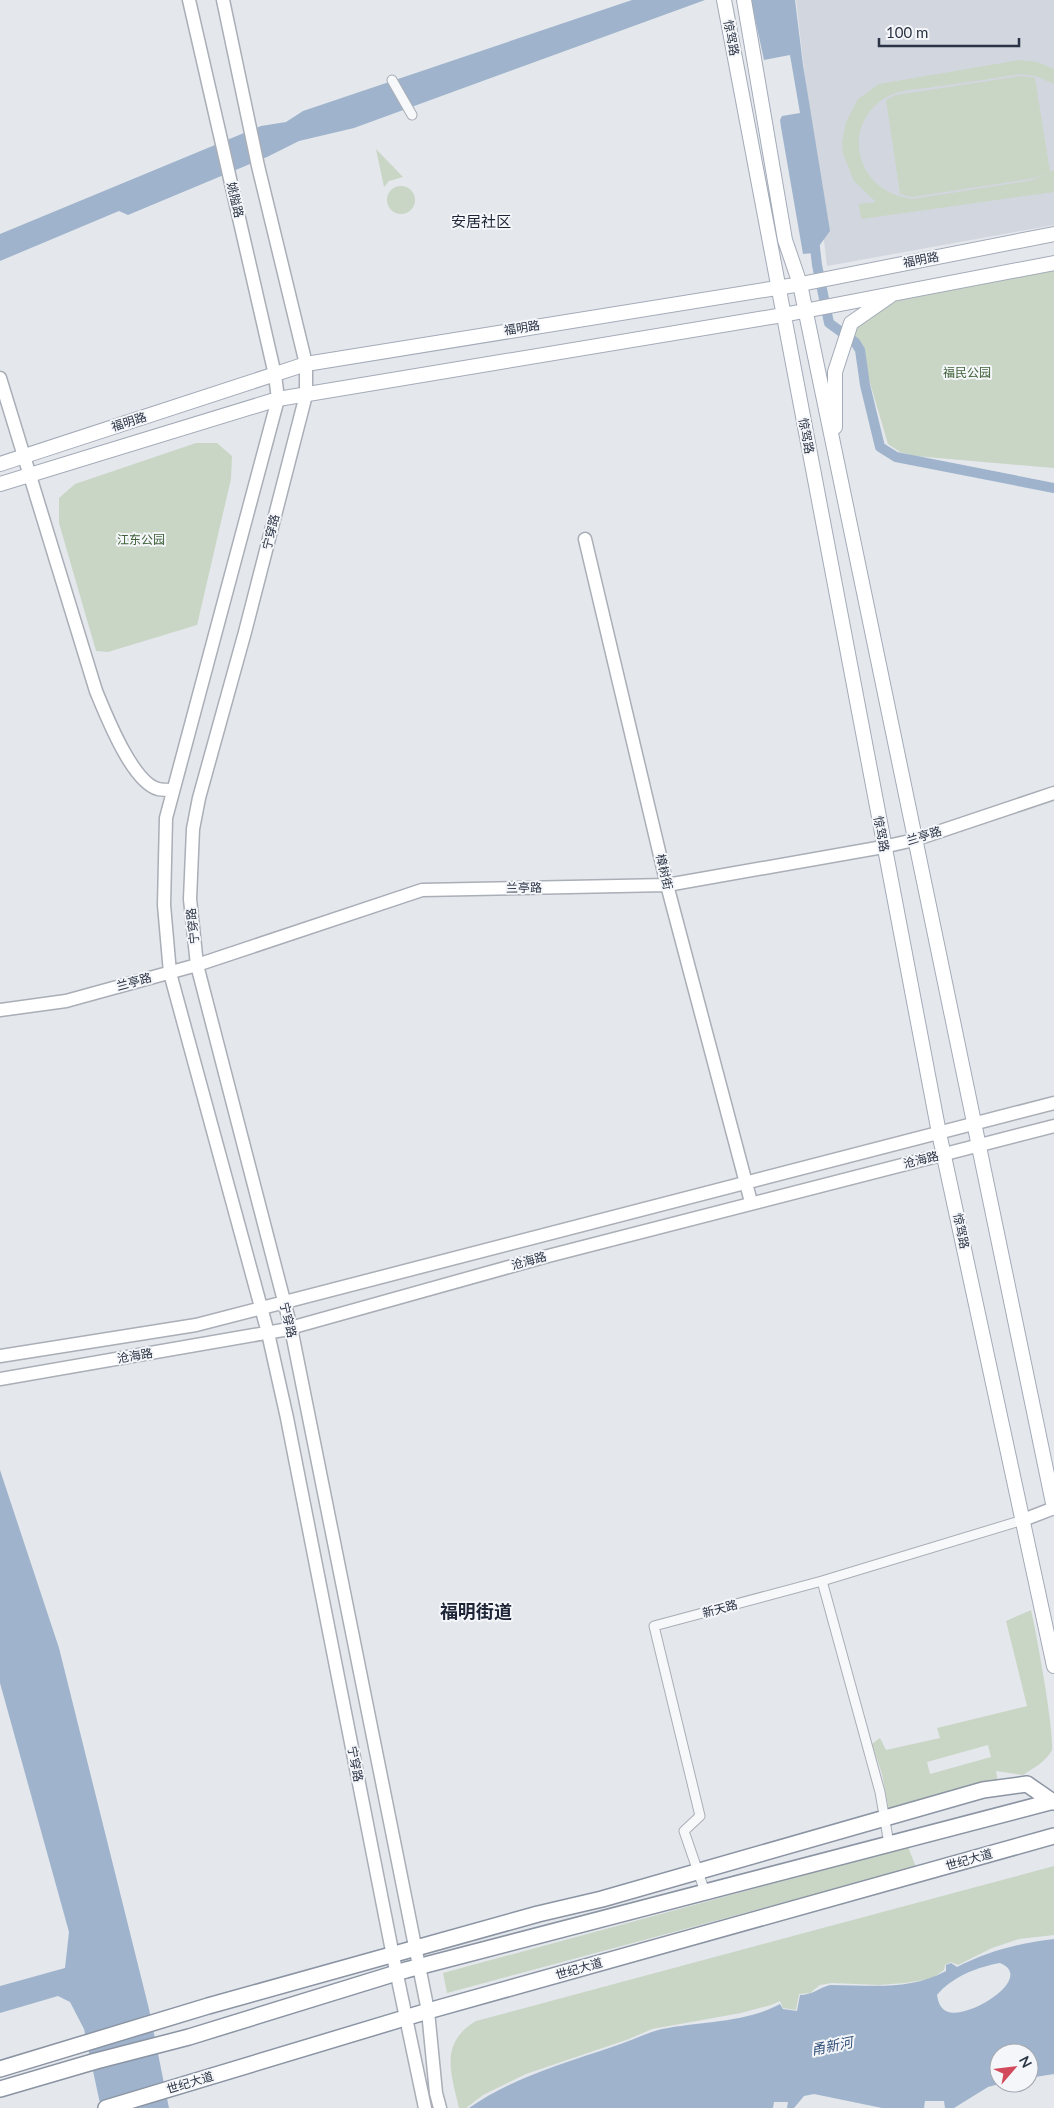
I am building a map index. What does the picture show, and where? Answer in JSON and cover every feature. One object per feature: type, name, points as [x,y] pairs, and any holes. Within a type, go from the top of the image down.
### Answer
[{"type":"highway","points":[[0,2069],[174,2017],[983,1790],[1027,1784],[1054,1801]]},
{"type":"highway","points":[[0,2090],[96,2061],[189,2037],[419,1966],[1054,1801]]},
{"type":"highway","name":"世纪大道","points":[[107,2108],[428,2011],[1054,1836]]},
{"type":"main road","name":"姚隘路","points":[[189,0],[275,375],[278,400]]},
{"type":"main road","points":[[223,0],[250,131],[306,364],[306,395]]},
{"type":"main road","name":"惊驾路","points":[[724,0],[939,1133],[1054,1666]]},
{"type":"main road","name":"惊驾路","points":[[744,0],[785,240],[800,284],[806,310],[914,840],[1054,1508]]},
{"type":"main road","name":"福明路","points":[[0,464],[306,364],[778,288],[1054,234]]},
{"type":"main road","name":"福明路","points":[[0,484],[278,400],[783,315],[1054,263]]},
{"type":"main road","points":[[836,458],[835,372],[851,323],[895,293]]},
{"type":"main road","points":[[0,378],[96,691],[112,729],[142,778],[156,789],[174,790]]},
{"type":"main road","name":"宁穿路","points":[[306,395],[245,632],[198,798],[193,829],[190,899],[197,965],[291,1328],[428,2011],[436,2093],[440,2108]]},
{"type":"main road","name":"宁穿路","points":[[278,400],[166,818],[164,905],[170,972],[268,1333],[287,1418],[393,1956],[426,2108]]},
{"type":"main road","name":"樟树街","points":[[585,539],[667,885],[751,1202]]},
{"type":"main road","name":"兰亭路","points":[[0,1010],[66,1001],[197,965],[422,890],[667,885],[884,848],[914,840],[1054,793]]},
{"type":"main road","name":"沧海路","points":[[0,1356],[196,1324],[1054,1103]]},
{"type":"main road","name":"沧海路","points":[[0,1379],[291,1328],[548,1256],[751,1202],[1054,1126]]},
{"type":"main road","name":"新天路","points":[[1023,1520],[1054,1508]]},
{"type":"street","points":[[392,80],[412,115]]},
{"type":"street","name":"新天路","points":[[705,1892],[684,1831],[700,1816],[654,1626],[822,1581],[1023,1520]]},
{"type":"street","points":[[822,1581],[880,1792],[889,1844]]},
{"type":"shaded area","points":[[796,0],[1054,0],[1054,225],[827,266]]},
{"type":"green space","points":[[1019,60],[1037,62],[1054,69],[1054,84],[1036,76],[1020,74],[896,93],[876,104],[869,112],[860,131],[860,153],[863,164],[877,184],[889,192],[913,199],[1033,180],[1054,170],[1054,192],[861,219],[859,204],[876,202],[854,181],[843,154],[842,143],[846,122],[858,99],[879,84]]},
{"type":"green space","points":[[1021,76],[1035,78],[1050,172],[1035,178],[912,197],[900,194],[886,100],[896,95]]},
{"type":"green space","points":[[376,149],[403,177],[389,181],[384,187]]},
{"type":"green space","points":[[401,186],[411,190],[415,200],[411,210],[401,214],[391,210],[387,200],[391,190]]},
{"type":"green space","name":"福民公园","points":[[1054,269],[1054,468],[915,456],[900,452],[888,444],[865,366],[864,346],[849,331],[895,295]]},
{"type":"green space","name":"江东公园","points":[[196,443],[217,443],[232,456],[231,479],[197,625],[108,652],[96,651],[59,523],[59,498],[75,484]]},
{"type":"green space","points":[[1031,1610],[1048,1703],[1052,1750],[1046,1758],[1023,1775],[996,1771],[998,1782],[889,1810],[882,1774],[872,1744],[880,1738],[886,1750],[940,1738],[937,1728],[1027,1706],[1006,1621]],"holes":[[[988,1745],[991,1757],[930,1774],[927,1762]]]},
{"type":"green space","points":[[908,1847],[916,1867],[447,1993],[443,1973]]},
{"type":"green space","points":[[1054,1866],[1054,1935],[1019,1939],[992,1948],[958,1965],[951,1962],[945,1965],[944,1970],[931,1979],[879,1985],[832,1983],[820,1985],[810,1993],[799,1994],[796,2010],[783,2008],[780,2001],[741,2013],[652,2029],[629,2039],[526,2074],[483,2095],[466,2108],[459,2108],[451,2071],[452,2049],[464,2030],[476,2021]]},
{"type":"water","points":[[632,0],[705,0],[354,128],[299,141],[267,157],[128,215],[119,211],[0,261],[0,234],[261,126],[286,122],[303,111]]},
{"type":"water","points":[[751,0],[795,0],[803,65],[830,231],[814,253],[803,254],[780,120],[782,116],[800,113],[790,55],[764,60]]},
{"type":"water","points":[[0,1470],[59,1648],[149,2009],[169,2108],[101,2108],[84,2029],[70,2002],[58,1996],[0,2013],[0,1986],[65,1968],[69,1932],[0,1683]]},
{"type":"water","name":"甬新河","points":[[1054,1939],[1054,2074],[1039,2076],[1039,2043],[989,2043],[989,2087],[954,2108],[945,2108],[944,2101],[925,2101],[924,2108],[882,2108],[814,2094],[804,2096],[794,2108],[787,2108],[788,2102],[774,2102],[773,2108],[469,2108],[485,2097],[520,2080],[662,2029],[738,2018],[752,2015],[780,2004],[783,2009],[797,2011],[800,1995],[808,1994],[830,1985],[875,1986],[918,1982],[946,1971],[946,1965],[951,1963],[957,1967],[992,1952],[1016,1945]],"holes":[[[1000,1963],[1009,1970],[1010,1978],[1004,1988],[994,1997],[968,2010],[955,2013],[946,2011],[942,2008],[937,1995],[957,1978],[983,1967]]]},
{"type":"waterway","points":[[814,239],[817,265],[829,323],[855,342],[860,350],[865,385],[880,447],[896,457],[1054,488]]},
{"type":"district","name":"安居社区","points":[[481,222]]},
{"type":"district","name":"福明街道","points":[[476,1612]]}]
